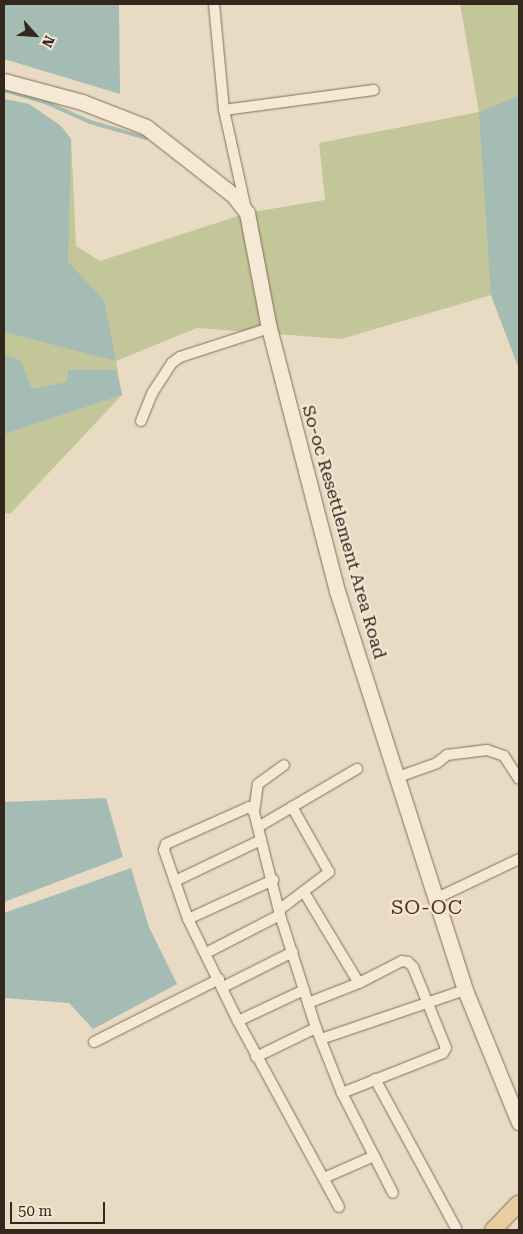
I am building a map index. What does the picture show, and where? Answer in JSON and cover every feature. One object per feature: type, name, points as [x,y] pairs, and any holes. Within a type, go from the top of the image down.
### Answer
[{"type":"main road","points":[[493,1230],[519,1204]]},
{"type":"street","points":[[214,4],[224,110],[247,212]]},
{"type":"street","name":"So-oc Resettlement Area Road","points":[[4,81],[82,102],[146,127],[233,195],[247,212],[270,328],[337,591],[465,990],[519,1122]]},
{"type":"street","points":[[224,110],[374,90]]},
{"type":"street","points":[[141,421],[153,392],[172,363],[180,357],[270,328]]},
{"type":"street","points":[[398,777],[437,763],[447,755],[487,750],[504,756],[519,779]]},
{"type":"street","points":[[284,765],[258,784],[254,812],[273,880],[279,912],[316,1028],[342,1093],[393,1193]]},
{"type":"street","points":[[258,827],[357,770]]},
{"type":"street","points":[[254,812],[249,807],[239,811],[166,844],[164,850],[188,919],[256,1057],[339,1207]]},
{"type":"street","points":[[206,953],[279,912],[327,874],[329,869],[292,807]]},
{"type":"street","points":[[175,881],[261,840]]},
{"type":"street","points":[[437,898],[519,859]]},
{"type":"street","points":[[188,919],[273,880]]},
{"type":"street","points":[[304,892],[359,983]]},
{"type":"street","points":[[94,1042],[293,952]]},
{"type":"street","points":[[308,1003],[359,983],[402,961],[408,962],[428,1004],[445,1051],[342,1093]]},
{"type":"street","points":[[238,1021],[304,990]]},
{"type":"street","points":[[321,1039],[465,990]]},
{"type":"street","points":[[256,1057],[316,1028]]},
{"type":"street","points":[[376,1079],[456,1228]]},
{"type":"street","points":[[324,1178],[374,1156]]},
{"type":"green space","points":[[460,4],[519,4],[519,369],[491,295],[341,339],[197,328],[116,361],[122,395],[10,514],[4,512],[4,99],[29,104],[61,126],[71,139],[76,246],[100,261],[247,213],[325,200],[319,143],[479,112]]},
{"type":"water","points":[[4,4],[119,4],[120,94],[4,59]]},
{"type":"water","points":[[519,96],[519,369],[491,295],[479,112]]},
{"type":"water","points":[[4,99],[29,104],[61,126],[71,139],[68,262],[104,300],[116,361],[4,332]]},
{"type":"water","points":[[4,355],[20,360],[32,389],[67,382],[68,370],[116,370],[122,395],[4,434]]},
{"type":"water","points":[[106,798],[123,857],[4,902],[4,802]]},
{"type":"water","points":[[131,868],[149,927],[177,984],[93,1029],[69,1003],[4,998],[4,913]]},
{"type":"waterway","points":[[4,90],[45,102],[90,122],[146,138]]},
{"type":"district","name":"SO-OC","points":[[427,907]]}]
